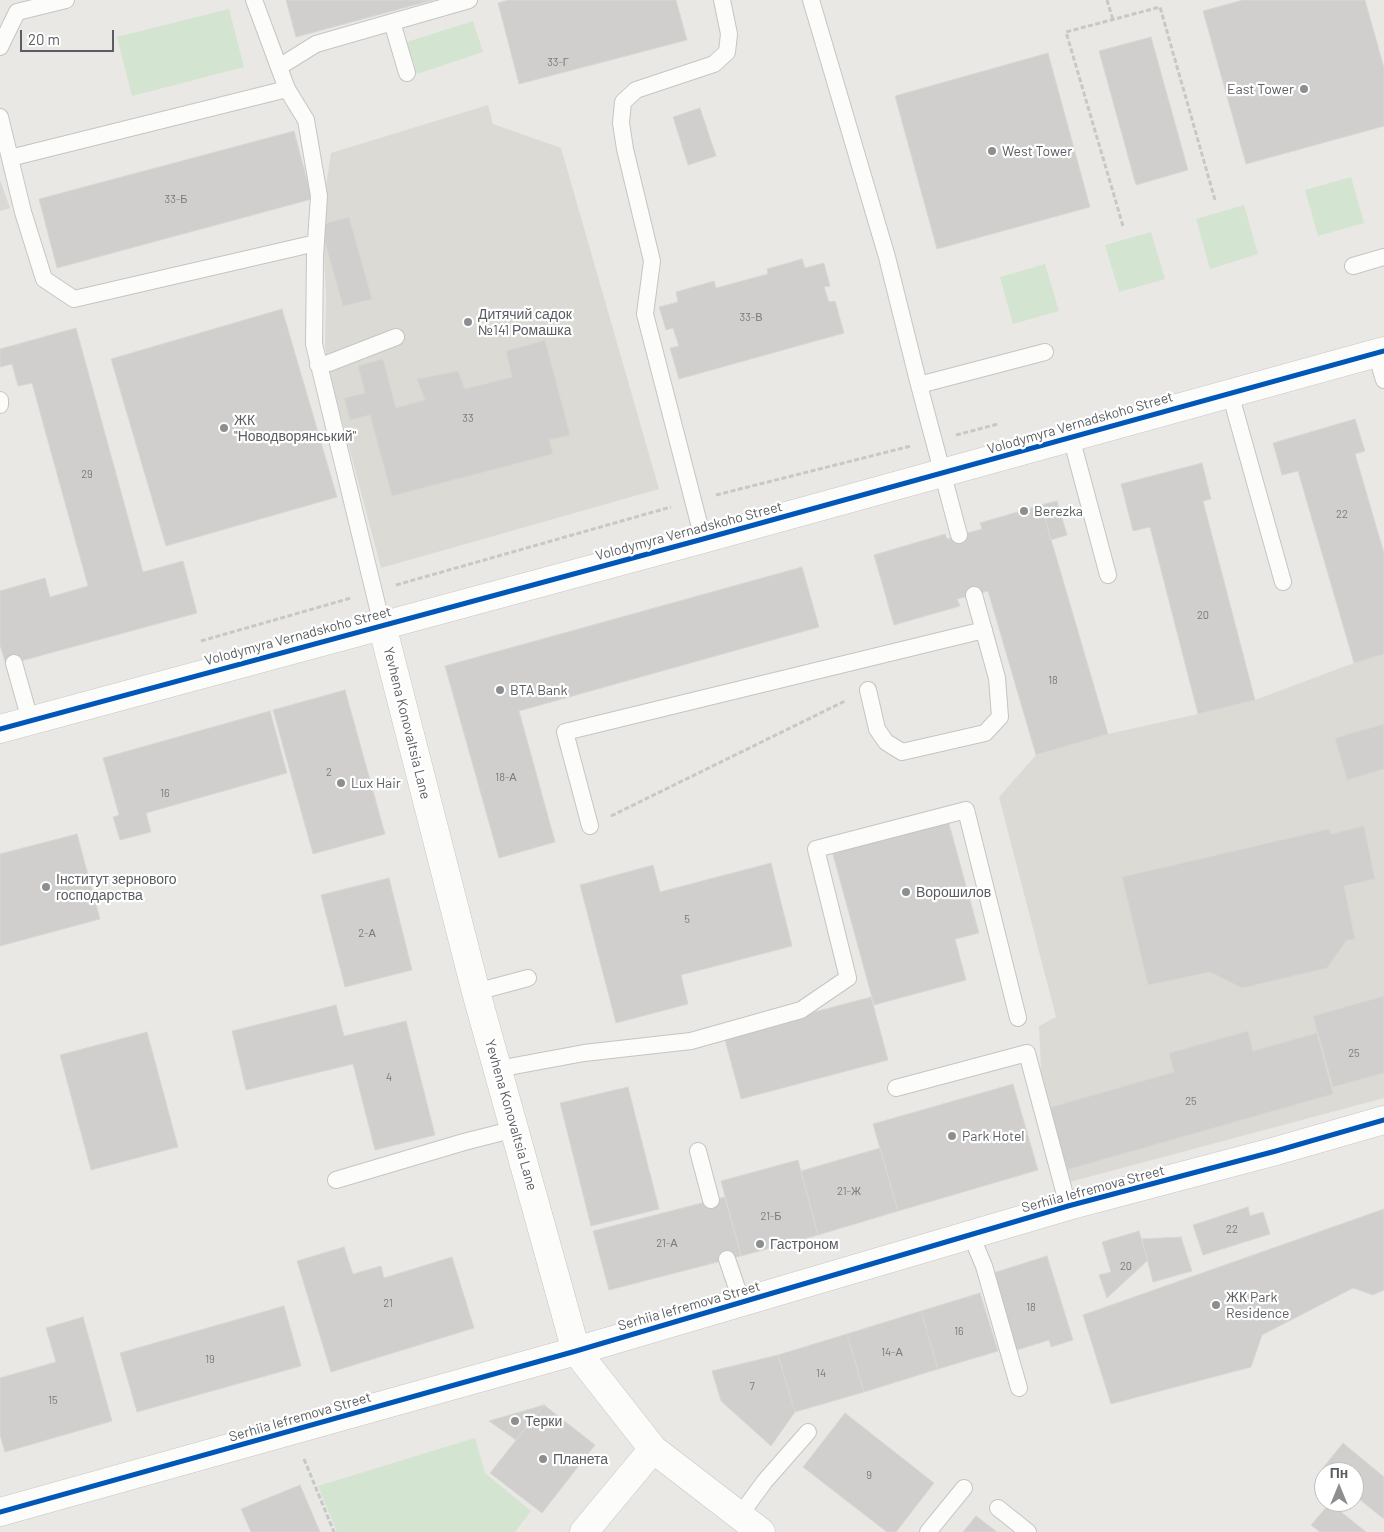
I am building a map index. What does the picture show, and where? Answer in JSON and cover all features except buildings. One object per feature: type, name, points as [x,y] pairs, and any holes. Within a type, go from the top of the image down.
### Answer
[{"type":"street","name":"Volodymyra Vernadskoho Street","points":[[0,729],[703,539],[1380,352]]},
{"type":"street","name":"Yevhena Konovaltsia Lane","points":[[382,625],[476,992],[576,1350],[653,1449],[762,1532]]},
{"type":"street","name":"Serhiia Iefremova Street","points":[[0,1512],[742,1303],[1068,1206],[1276,1151],[1384,1120]]},
{"type":"street","points":[[584,1532],[653,1449]]},
{"type":"lane","points":[[0,47],[17,12],[66,0]]},
{"type":"lane","points":[[254,0],[286,89],[306,120],[319,196],[314,256],[314,344],[382,625]]},
{"type":"lane","points":[[279,68],[316,44],[469,0]]},
{"type":"lane","points":[[703,539],[645,314],[652,261],[625,148],[621,122],[623,102],[636,90],[714,64],[727,52],[729,34],[722,0]]},
{"type":"lane","points":[[811,0],[887,256],[959,535]]},
{"type":"lane","points":[[392,22],[407,73]]},
{"type":"lane","points":[[10,158],[286,89]]},
{"type":"lane","points":[[0,117],[23,212],[44,279],[74,299],[316,243]]},
{"type":"lane","points":[[1353,266],[1384,257]]},
{"type":"lane","points":[[318,365],[329,363],[396,337]]},
{"type":"lane","points":[[920,385],[1045,352]]},
{"type":"lane","points":[[1380,352],[1384,380]]},
{"type":"lane","points":[[1230,393],[1282,582]]},
{"type":"lane","points":[[0,400],[0,405]]},
{"type":"lane","points":[[1072,437],[1108,575]]},
{"type":"lane","points":[[868,690],[877,729],[886,742],[902,752],[986,733],[1000,717],[996,678],[974,595]]},
{"type":"lane","points":[[590,826],[565,732],[984,630]]},
{"type":"lane","points":[[14,663],[30,720]]},
{"type":"lane","points":[[498,1069],[584,1053],[692,1041],[801,1010],[848,978],[816,849],[966,810],[1018,1018]]},
{"type":"lane","points":[[476,992],[528,978]]},
{"type":"lane","points":[[896,1088],[1027,1053],[1068,1206]]},
{"type":"lane","points":[[336,1180],[515,1129]]},
{"type":"lane","points":[[698,1150],[712,1200]]},
{"type":"lane","points":[[971,1235],[984,1266],[1019,1388]]},
{"type":"lane","points":[[727,1259],[742,1303]]},
{"type":"lane","points":[[740,1515],[765,1481],[808,1432]]},
{"type":"lane","points":[[928,1532],[964,1488]]},
{"type":"lane","points":[[998,1508],[1028,1532]]},
{"type":"path","points":[[1107,0],[1113,20]]},
{"type":"path","points":[[1123,226],[1066,32],[1160,7],[1215,200]]},
{"type":"path","points":[[374,591],[693,501],[934,440]]},
{"type":"path","points":[[590,826],[868,690]]},
{"type":"path","points":[[292,1430],[334,1532]]},
{"type":"shaded area","name":"Дитячий садок №141 Ромашка","points":[[488,105],[493,124],[561,148],[659,489],[381,568],[331,379],[325,347],[326,297],[322,212],[331,153]]},
{"type":"shaded area","points":[[0,180],[10,208],[0,211]]},
{"type":"shaded area","points":[[1384,654],[1384,1098],[1066,1183],[1042,1090],[1039,1026],[1056,1017],[999,797],[1036,755],[1108,734],[1255,700],[1354,663]]},
{"type":"green space","points":[[229,9],[244,67],[132,96],[117,37]]},
{"type":"green space","points":[[473,21],[483,52],[417,74],[407,42]]},
{"type":"green space","points":[[1351,177],[1364,223],[1318,236],[1305,190]]},
{"type":"green space","points":[[1244,205],[1258,254],[1210,269],[1196,219]]},
{"type":"green space","points":[[1151,232],[1165,279],[1119,292],[1105,245]]},
{"type":"green space","points":[[1045,264],[1059,311],[1013,324],[1000,277]]},
{"type":"green space","points":[[475,1438],[485,1473],[531,1511],[515,1532],[337,1532],[318,1486]]},
{"type":"cycle path","points":[[0,729],[703,539],[1384,351]]},
{"type":"cycle path","points":[[0,1512],[576,1351],[1068,1206],[1276,1151],[1384,1120]]},
{"type":"place","name":"East Tower","points":[[1304,89]]},
{"type":"place","name":"West Tower","points":[[992,151]]},
{"type":"place","name":"Дитячий садок №141 Ромашка","points":[[468,322]]},
{"type":"place","name":"ЖК \"Новодворянський\"","points":[[224,428]]},
{"type":"place","name":"Berezka","points":[[1024,511]]},
{"type":"place","name":"BTA Bank","points":[[500,690]]},
{"type":"place","name":"Lux Hair","points":[[341,783]]},
{"type":"place","name":"Інститут зернового господарства","points":[[46,887]]},
{"type":"place","name":"Ворошилов","points":[[906,892]]},
{"type":"place","name":"Park Hotel","points":[[952,1136]]},
{"type":"place","name":"Гастроном","points":[[760,1244]]},
{"type":"place","name":"ЖК Park Residence","points":[[1216,1305]]},
{"type":"place","name":"Терки","points":[[515,1421]]},
{"type":"place","name":"Планета","points":[[543,1459]]}]
